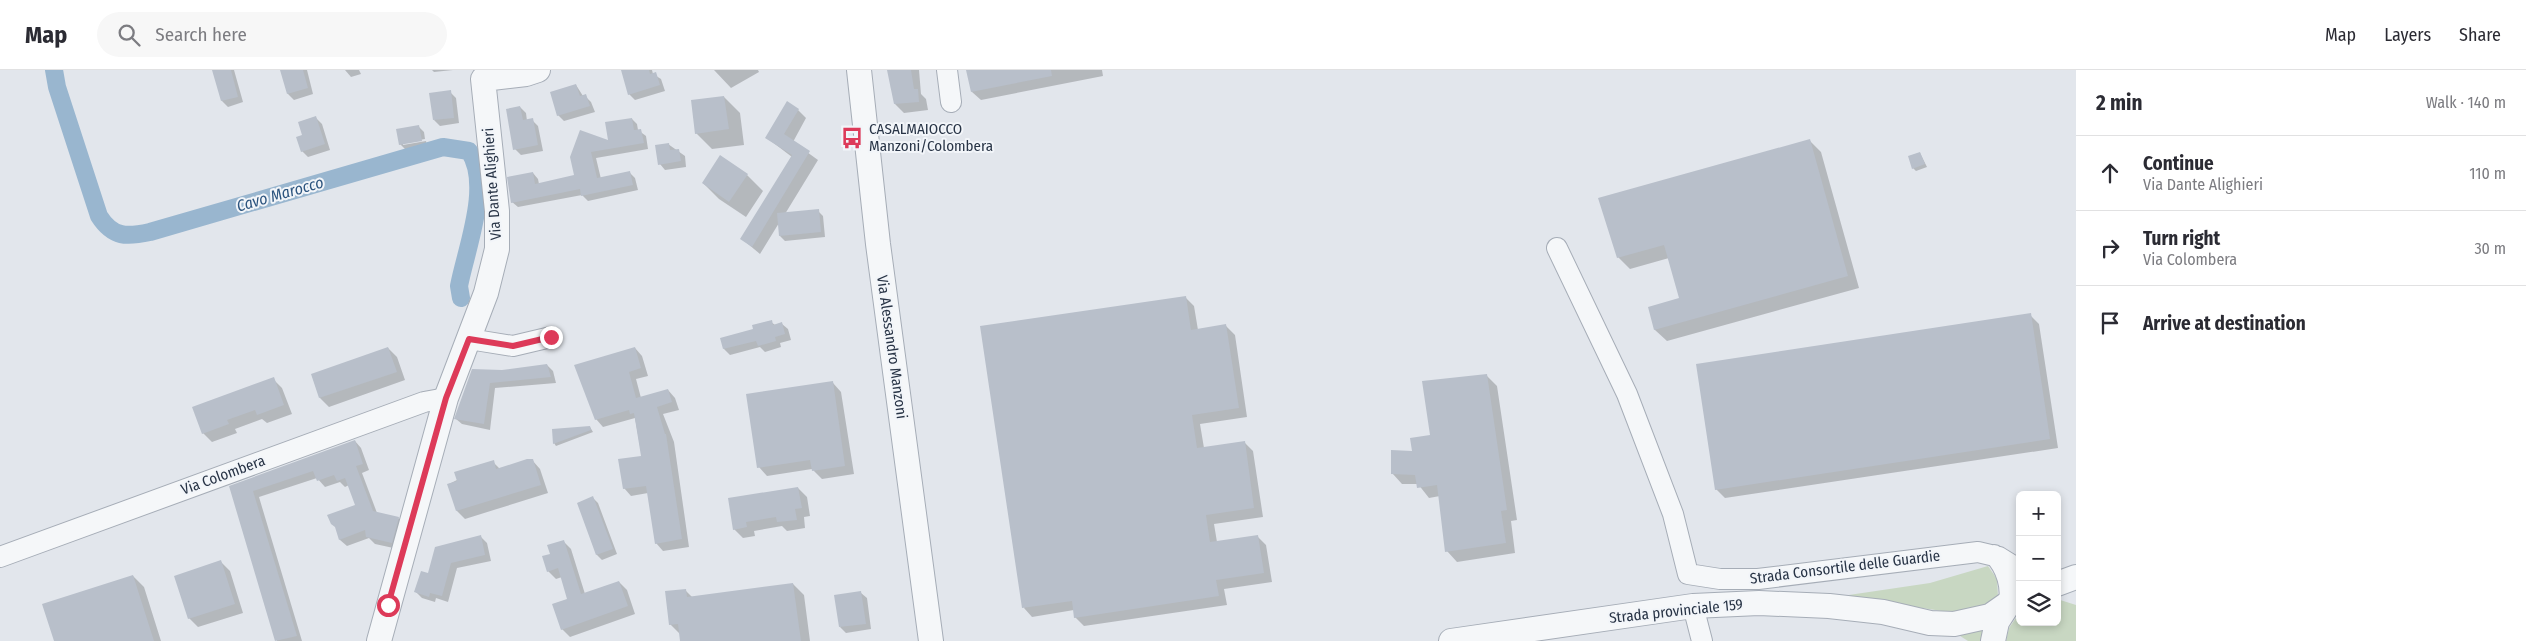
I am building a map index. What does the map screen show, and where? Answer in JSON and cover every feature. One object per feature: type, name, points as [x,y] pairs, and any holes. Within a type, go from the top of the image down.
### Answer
[{"type":"street","points":[[483,74],[526,74],[538,70]]},
{"type":"street","name":"Via Alessandro Manzoni","points":[[859,70],[878,244],[932,635]]},
{"type":"street","points":[[947,70],[951,102]]},
{"type":"street","name":"Via Dante Alighieri","points":[[379,641],[446,398],[492,274],[497,240],[497,211],[483,74]]},
{"type":"street","name":"Strada Consortile delle Guardie","points":[[1557,248],[1627,394],[1673,514],[1688,574],[1720,579],[1758,579],[1978,552],[1994,555],[2016,567]]},
{"type":"street","points":[[469,339],[513,346],[551,337]]},
{"type":"street","name":"Via Colombera","points":[[0,557],[424,402],[446,398]]},
{"type":"street","points":[[1993,641],[1997,622],[2014,600],[2010,597],[2007,578],[1999,560],[1994,555]]},
{"type":"street","points":[[2061,583],[2076,577]]},
{"type":"street","points":[[2061,586],[2076,591]]},
{"type":"street","name":"Strada provinciale 159","points":[[1451,641],[1693,606],[1759,603],[1829,606],[1883,612],[1930,623],[1954,624],[1973,622],[1997,613],[2014,600]]},
{"type":"street","points":[[1693,606],[1702,641]]},
{"type":"street","name":"Strada provinciale 159","points":[[1930,623],[1960,641]]},
{"type":"green space","points":[[1988,566],[1997,579],[1998,597],[1991,606],[1962,614],[1842,596],[1930,583]]},
{"type":"green space","points":[[2061,600],[2076,605],[2076,641],[2006,641],[2009,628],[2016,618],[2016,626],[2061,626]]},
{"type":"green space","points":[[1983,628],[1982,641],[1968,641],[1957,634]]},
{"type":"building","points":[[212,70],[231,70],[238,97],[221,101]]},
{"type":"building","points":[[280,70],[303,70],[308,88],[287,94]]},
{"type":"building","points":[[621,70],[649,70],[650,74],[656,72],[660,85],[628,95]]},
{"type":"building","points":[[887,70],[911,70],[914,89],[918,89],[919,102],[894,104]]},
{"type":"building","points":[[966,70],[1051,70],[1052,76],[971,92]]},
{"type":"building","points":[[576,84],[580,96],[586,94],[590,106],[557,116],[550,92]]},
{"type":"building","points":[[451,90],[454,118],[433,120],[429,93]]},
{"type":"building","points":[[724,96],[729,129],[695,134],[691,100]]},
{"type":"building","points":[[787,101],[799,109],[784,134],[810,151],[752,247],[740,239],[792,155],[765,138]]},
{"type":"building","points":[[520,106],[523,120],[533,118],[538,145],[513,150],[506,109]]},
{"type":"building","points":[[316,116],[325,144],[301,152],[296,137],[302,135],[298,122]]},
{"type":"building","points":[[632,118],[634,130],[641,129],[644,143],[591,152],[597,178],[630,171],[633,185],[581,196],[580,189],[511,203],[507,177],[533,172],[535,184],[574,175],[570,157],[580,130],[608,140],[605,122]]},
{"type":"building","points":[[419,125],[422,141],[399,145],[396,129]]},
{"type":"building","points":[[1810,139],[1848,276],[1654,330],[1648,307],[1679,298],[1664,245],[1617,258],[1598,198]]},
{"type":"building","points":[[669,143],[670,150],[679,149],[681,161],[658,165],[655,145]]},
{"type":"building","points":[[1920,152],[1925,164],[1912,169],[1908,156]]},
{"type":"building","points":[[720,155],[748,174],[729,202],[702,183]]},
{"type":"building","points":[[819,209],[821,232],[779,236],[777,213]]},
{"type":"building","points":[[1186,296],[1191,330],[1226,324],[1239,408],[1192,415],[1197,448],[1245,441],[1254,508],[1206,515],[1210,542],[1258,535],[1264,573],[1216,580],[1219,596],[1074,618],[1072,601],[1022,608],[980,326]]},
{"type":"building","points":[[2031,313],[2050,439],[1715,490],[1696,364]]},
{"type":"building","points":[[772,320],[773,325],[782,322],[785,334],[775,337],[776,341],[758,346],[756,341],[723,349],[720,338],[753,329],[752,325]]},
{"type":"building","points":[[388,347],[397,372],[319,398],[311,374]]},
{"type":"building","points":[[635,347],[641,368],[629,372],[636,398],[668,389],[672,402],[657,407],[666,434],[682,539],[655,544],[646,486],[623,489],[618,459],[641,456],[634,413],[630,414],[629,410],[595,420],[574,365]]},
{"type":"building","points":[[547,364],[551,377],[490,383],[484,424],[454,419],[472,369],[502,370]]},
{"type":"building","points":[[1487,374],[1507,510],[1501,511],[1506,543],[1445,552],[1437,485],[1417,488],[1415,475],[1391,474],[1391,450],[1412,451],[1410,438],[1430,435],[1422,381]]},
{"type":"building","points":[[274,377],[284,405],[257,415],[255,410],[227,420],[229,424],[202,434],[192,407]]},
{"type":"building","points":[[833,381],[845,466],[812,471],[810,460],[757,468],[746,394]]},
{"type":"building","points":[[590,426],[591,430],[553,444],[552,429]]},
{"type":"building","points":[[355,440],[363,464],[356,466],[373,511],[399,517],[392,543],[366,537],[365,530],[339,540],[335,527],[331,524],[327,515],[355,505],[345,478],[337,481],[334,475],[317,481],[313,471],[253,491],[297,636],[275,641],[229,486]]},
{"type":"building","points":[[527,459],[533,459],[541,485],[456,511],[447,484],[457,481],[454,472],[494,460],[496,469]]},
{"type":"building","points":[[798,487],[802,508],[795,509],[797,520],[777,522],[776,517],[746,522],[747,527],[733,530],[728,498]]},
{"type":"building","points":[[593,496],[613,549],[596,555],[577,503]]},
{"type":"building","points":[[481,535],[485,555],[451,563],[442,596],[430,593],[429,597],[414,592],[421,571],[428,573],[435,547]]},
{"type":"building","points":[[564,540],[581,594],[619,581],[628,606],[561,630],[552,604],[567,599],[558,568],[547,572],[542,556],[550,554],[547,545]]},
{"type":"building","points":[[221,560],[235,604],[188,619],[174,576]]},
{"type":"building","points":[[133,575],[154,641],[54,641],[42,604]]},
{"type":"building","points":[[793,583],[801,641],[680,641],[678,624],[669,625],[665,591],[686,589],[687,597]]},
{"type":"building","points":[[861,591],[866,624],[839,627],[834,595]]},
{"type":"waterway","name":"Cavo Marocco","points":[[54,70],[57,87],[99,216],[110,228],[121,234],[134,235],[150,232],[443,147],[469,151],[475,165],[478,181],[478,199],[459,286],[461,298]]},
{"type":"place","name":"CASALMAIOCCO Manzoni/Colombera","points":[[852,138]]},
{"type":"route","points":[[388,605],[446,398],[469,339],[513,346],[551,337]]}]
